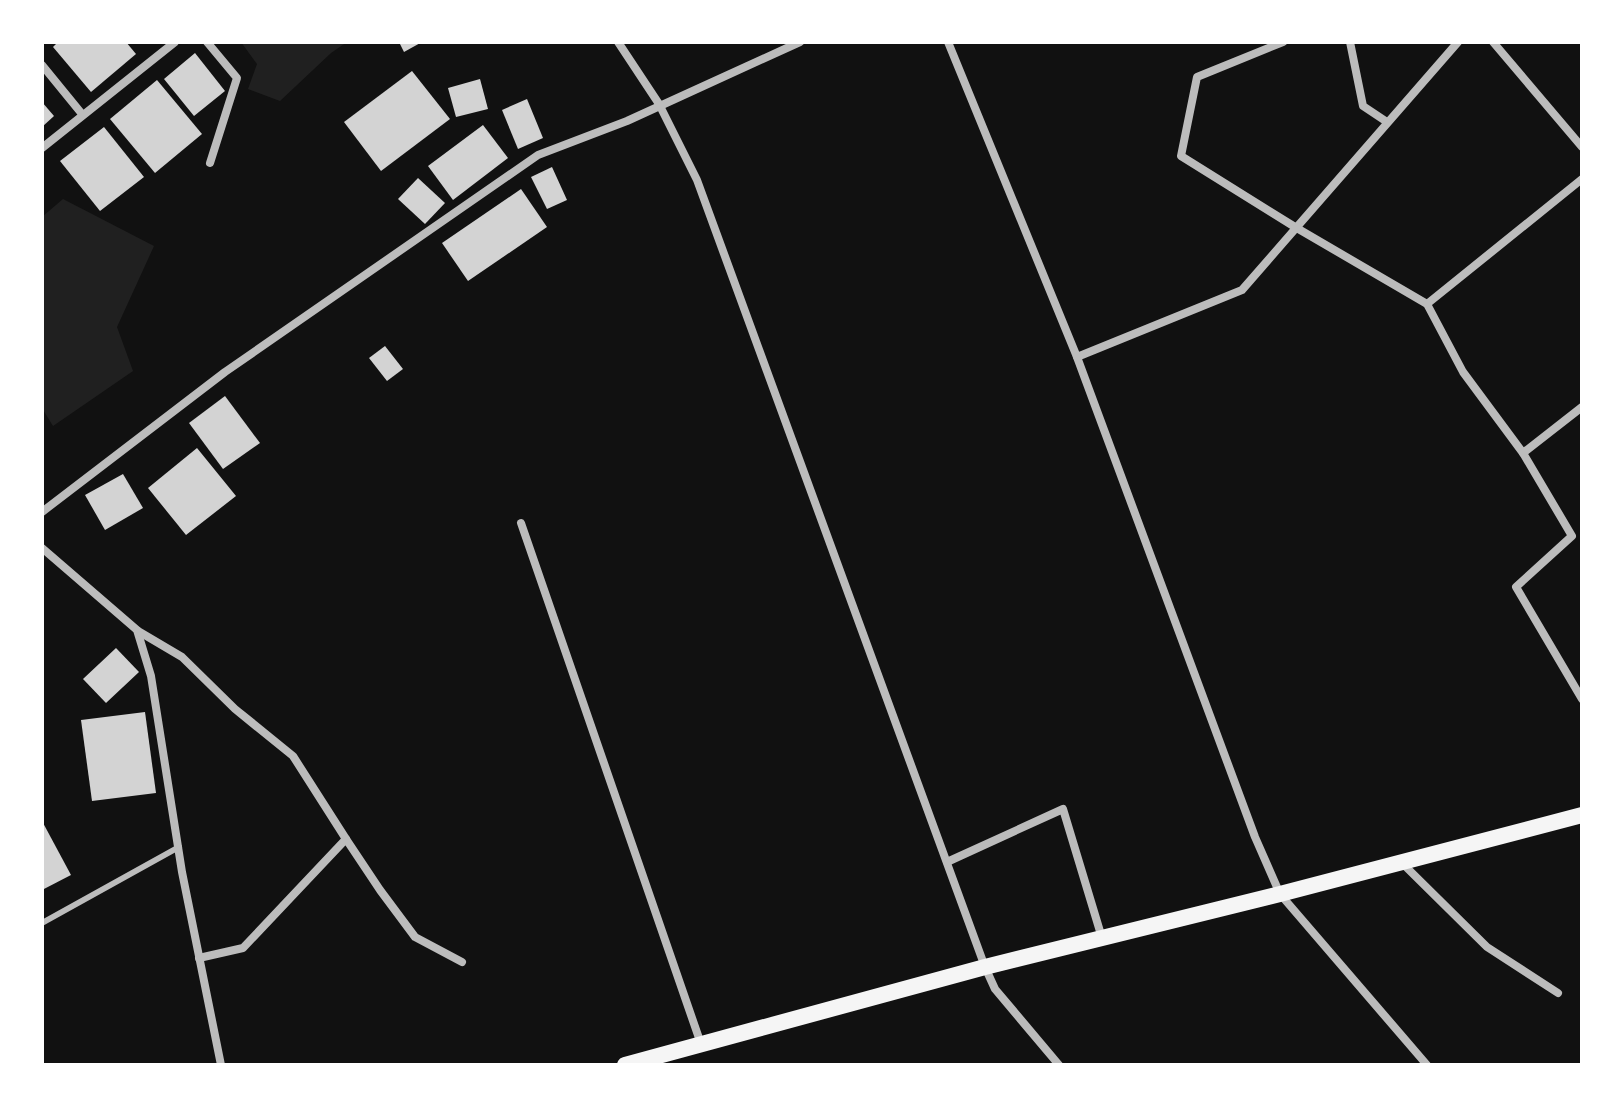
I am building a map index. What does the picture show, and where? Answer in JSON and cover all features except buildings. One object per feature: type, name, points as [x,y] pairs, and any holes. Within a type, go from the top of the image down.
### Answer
[{"type":"main road","points":[[625,1065],[985,967],[1579,819]]},
{"type":"street","points":[[42,148],[175,42]]},
{"type":"street","points":[[207,42],[237,78],[210,163]]},
{"type":"street","points":[[618,42],[659,104],[697,180],[985,967],[995,989],[1059,1065]]},
{"type":"street","points":[[42,512],[225,372],[538,155],[627,121],[800,42]]},
{"type":"street","points":[[948,42],[1077,357],[1255,837],[1280,894],[1427,1065]]},
{"type":"street","points":[[1283,42],[1197,77],[1181,156],[1427,304],[1463,372],[1523,453],[1572,536],[1516,587],[1582,699]]},
{"type":"street","points":[[1350,42],[1363,106],[1387,122]]},
{"type":"street","points":[[1077,357],[1242,290],[1458,42]]},
{"type":"street","points":[[1493,42],[1582,147]]},
{"type":"street","points":[[42,65],[82,114]]},
{"type":"street","points":[[1427,304],[1582,179]]},
{"type":"street","points":[[1523,453],[1582,407]]},
{"type":"street","points":[[521,523],[701,1044]]},
{"type":"street","points":[[42,548],[137,630],[182,657],[235,709],[293,756],[380,890],[415,937],[462,962]]},
{"type":"street","points":[[137,630],[151,676],[179,847],[221,1065]]},
{"type":"street","points":[[947,862],[1063,809],[1102,938]]},
{"type":"street","points":[[199,958],[243,948],[346,839]]},
{"type":"street","points":[[1401,862],[1487,947],[1558,993]]},
{"type":"lane","points":[[42,923],[179,847]]},
{"type":"shaded area","points":[[241,42],[347,42],[280,101],[248,89],[257,64]]},
{"type":"shaded area","points":[[63,199],[154,246],[117,327],[133,371],[53,426],[42,408],[42,217]]}]
